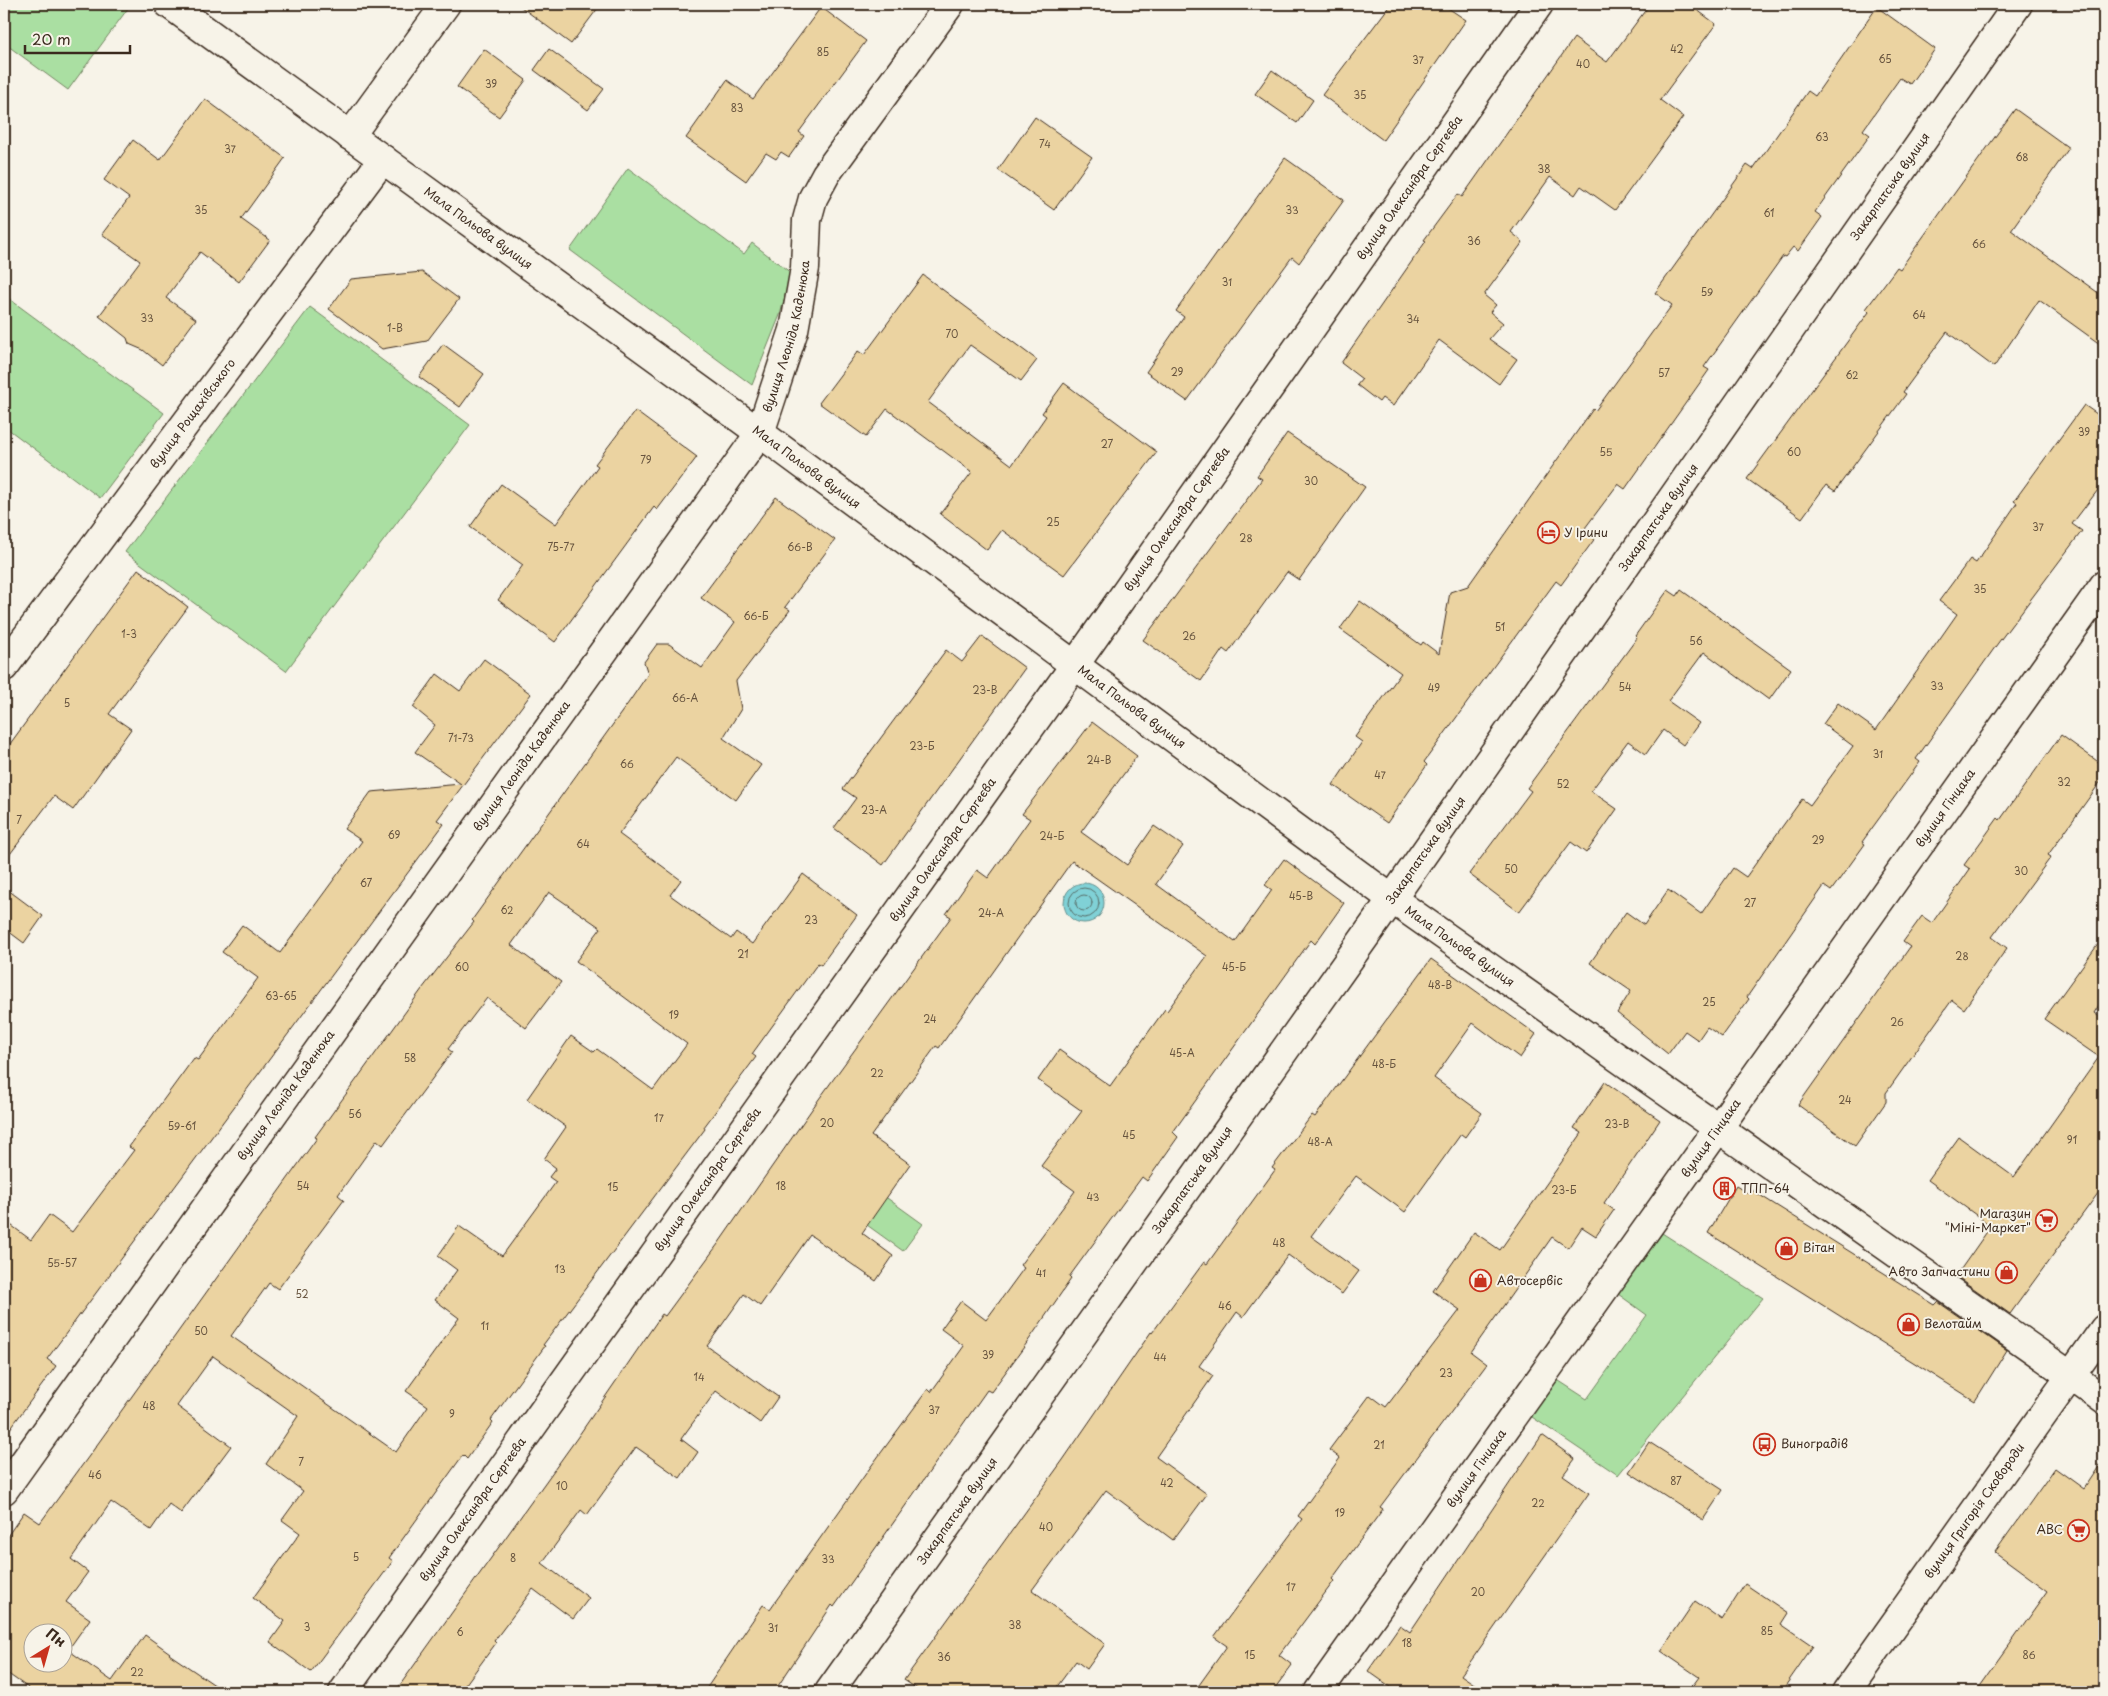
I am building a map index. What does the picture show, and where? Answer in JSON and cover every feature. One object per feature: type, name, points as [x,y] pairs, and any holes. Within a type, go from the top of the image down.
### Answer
[{"type":"street","name":"Мала Польова вулиця","points":[[169,4],[760,433],[1392,899],[2104,1400]]},
{"type":"street","points":[[350,136],[446,4]]},
{"type":"street","name":"вулиця Леоніда Каденюка","points":[[4,1490],[760,433],[797,314],[806,268],[808,220],[813,198],[826,174],[950,4]]},
{"type":"street","name":"вулиця Олександра Сергеєва","points":[[343,1692],[1074,666],[1539,4]]},
{"type":"street","name":"Закарпатська вулиця","points":[[829,1692],[1392,899],[2018,4]]},
{"type":"street","name":"вулиця Рощахівського","points":[[4,667],[383,160]]},
{"type":"street","name":"вулиця Гінцака","points":[[1318,1692],[1719,1130],[2104,585]]},
{"type":"street","name":"вулиця Григорія Сковороди","points":[[1846,1692],[2104,1330]]},
{"type":"green space","points":[[10,4],[125,4],[129,7],[68,90],[4,43],[4,12]]},
{"type":"green space","points":[[628,168],[744,254],[752,243],[791,273],[780,315],[752,385],[570,250]]},
{"type":"green space","points":[[4,295],[164,413],[100,498],[4,426]]},
{"type":"green space","points":[[310,307],[470,425],[286,671],[125,552]]},
{"type":"green space","points":[[862,1180],[923,1224],[903,1251],[842,1207]]},
{"type":"green space","points":[[1662,1233],[1763,1298],[1618,1475],[1529,1415],[1556,1379],[1587,1399],[1647,1315],[1618,1294]]},
{"type":"water","points":[[1084,883],[1098,889],[1104,903],[1098,917],[1084,923],[1070,917],[1064,903],[1070,889]]},
{"type":"building","points":[[517,4],[601,4],[571,44]]},
{"type":"building","points":[[1391,4],[1442,4],[1466,20],[1383,140],[1322,95]]},
{"type":"building","points":[[1650,4],[1689,4],[1716,24],[1660,100],[1683,117],[1615,210],[1581,186],[1575,195],[1550,177],[1511,232],[1523,242],[1484,295],[1496,305],[1490,312],[1503,323],[1489,339],[1517,359],[1499,384],[1439,340],[1393,406],[1382,398],[1379,402],[1357,385],[1362,379],[1341,363],[1426,241],[1424,240],[1458,194],[1462,197],[1574,38],[1607,62]]},
{"type":"building","points":[[821,7],[866,41],[799,132],[804,136],[789,157],[781,152],[776,159],[766,153],[746,181],[686,138],[727,80],[753,99]]},
{"type":"building","points":[[1877,7],[1935,49],[1910,84],[1900,78],[1863,130],[1870,135],[1815,212],[1822,217],[1798,251],[1793,247],[1785,257],[1783,256],[1704,367],[1709,370],[1625,489],[1618,484],[1585,528],[1596,537],[1561,585],[1556,581],[1507,648],[1424,762],[1427,765],[1387,823],[1333,785],[1362,742],[1355,737],[1401,673],[1340,629],[1360,601],[1421,645],[1423,642],[1439,654],[1450,592],[1468,586],[1593,409],[1595,411],[1672,305],[1655,293],[1747,165],[1753,169],[1808,91],[1815,96]]},
{"type":"building","points":[[484,49],[526,80],[499,117],[457,87]]},
{"type":"building","points":[[549,49],[604,89],[588,110],[534,70]]},
{"type":"building","points":[[1272,70],[1313,100],[1297,123],[1255,94]]},
{"type":"building","points":[[205,99],[285,158],[241,219],[270,240],[239,282],[200,252],[166,298],[196,319],[162,365],[143,350],[129,344],[127,338],[99,316],[140,261],[102,234],[129,198],[104,180],[133,140],[160,160]]},
{"type":"building","points":[[2015,109],[2069,148],[2011,230],[2104,297],[2104,347],[2039,300],[1994,367],[1947,332],[1903,392],[1906,394],[1835,491],[1826,485],[1802,518],[1747,479],[1869,312],[1866,309],[1897,267],[1900,269]]},
{"type":"building","points":[[1035,117],[1092,157],[1054,210],[998,170]]},
{"type":"building","points":[[1285,158],[1344,200],[1299,263],[1292,257],[1187,401],[1146,372],[1184,317],[1176,311]]},
{"type":"building","points":[[422,272],[459,299],[427,341],[382,349],[329,309],[351,279]]},
{"type":"building","points":[[923,275],[1037,360],[1021,381],[970,345],[928,402],[1012,465],[1046,416],[1042,413],[1064,383],[1157,452],[1064,575],[1002,530],[987,550],[940,514],[972,472],[887,409],[866,437],[819,403],[858,351],[864,355]]},
{"type":"building","points":[[443,344],[484,374],[460,407],[419,377]]},
{"type":"building","points":[[2084,405],[2104,419],[2104,482],[2072,524],[2082,531],[1998,643],[1916,759],[1920,762],[1862,842],[1865,844],[1831,891],[1824,886],[1747,997],[1749,999],[1722,1037],[1707,1027],[1698,1040],[1685,1031],[1668,1054],[1617,1013],[1631,991],[1590,963],[1626,912],[1644,925],[1668,890],[1701,914],[1733,868],[1746,877],[1802,799],[1810,805],[1853,746],[1823,724],[1838,703],[1876,730],[1957,614],[1939,601],[1970,559],[1976,563],[2017,503],[2014,501]]},
{"type":"building","points":[[635,411],[697,457],[657,510],[654,507],[555,642],[498,600],[523,565],[470,527],[501,484],[556,524],[598,466],[595,464]]},
{"type":"building","points":[[1287,433],[1365,487],[1299,580],[1287,572],[1228,653],[1223,649],[1201,681],[1143,640],[1262,479],[1257,476]]},
{"type":"building","points":[[776,497],[835,540],[785,607],[790,610],[736,681],[741,709],[723,738],[761,765],[736,800],[676,757],[619,834],[681,880],[670,895],[731,939],[736,932],[752,944],[803,874],[857,915],[821,965],[818,963],[752,1054],[756,1057],[704,1127],[705,1129],[543,1345],[545,1346],[491,1420],[493,1422],[467,1459],[463,1455],[389,1558],[393,1561],[311,1672],[270,1642],[285,1621],[253,1598],[300,1533],[282,1520],[303,1491],[266,1464],[298,1416],[213,1356],[177,1406],[231,1446],[181,1513],[169,1504],[151,1530],[111,1502],[71,1559],[88,1572],[66,1602],[90,1619],[72,1644],[72,1624],[22,1624],[22,1674],[72,1674],[72,1653],[112,1681],[145,1635],[169,1654],[225,1692],[34,1692],[4,1671],[4,1541],[24,1512],[40,1523],[89,1456],[317,1138],[315,1137],[422,989],[474,922],[472,920],[629,702],[648,674],[644,662],[657,644],[669,644],[702,668],[735,622],[701,598]],"holes":[[[549,892],[601,928],[576,961],[687,1044],[653,1090],[597,1049],[594,1052],[571,1036],[527,1099],[566,1127],[544,1159],[556,1168],[549,1177],[556,1182],[502,1256],[459,1226],[438,1256],[457,1270],[435,1300],[459,1318],[406,1391],[428,1406],[396,1452],[231,1336],[269,1283],[278,1289],[344,1200],[338,1195],[377,1140],[383,1145],[452,1052],[448,1049],[487,998],[526,1028],[561,982],[511,945]]]},
{"type":"building","points":[[138,569],[188,607],[109,714],[131,729],[73,810],[54,796],[4,862],[4,752]]},
{"type":"building","points":[[1668,590],[1677,596],[1681,590],[1791,669],[1769,700],[1704,652],[1668,701],[1699,723],[1683,745],[1663,730],[1646,754],[1628,741],[1591,791],[1617,809],[1586,853],[1571,842],[1519,912],[1469,874],[1531,791],[1527,788],[1637,638],[1635,636]]},
{"type":"building","points":[[982,636],[1025,668],[883,865],[834,828],[856,798],[843,789],[946,650],[962,662]]},
{"type":"building","points":[[484,659],[531,694],[437,820],[444,824],[47,1359],[56,1366],[4,1437],[4,1220],[31,1240],[49,1215],[72,1232],[134,1150],[129,1147],[194,1058],[198,1060],[258,978],[222,952],[242,925],[280,953],[362,841],[344,829],[371,792],[461,784],[415,752],[435,725],[413,707],[437,674],[460,691]]},
{"type":"building","points":[[1092,722],[1137,756],[1081,832],[1127,865],[1154,826],[1183,846],[1156,884],[1235,942],[1272,890],[1265,885],[1284,859],[1344,903],[1315,944],[1311,940],[1173,1132],[1178,1137],[1147,1181],[1142,1177],[1069,1277],[1071,1279],[1024,1347],[991,1392],[987,1390],[834,1607],[832,1605],[774,1692],[704,1692],[763,1605],[770,1609],[928,1389],[931,1392],[964,1346],[941,1329],[961,1301],[986,1320],[1024,1268],[1020,1265],[1075,1191],[1041,1166],[1082,1111],[1038,1080],[1059,1050],[1110,1086],[1165,1009],[1167,1011],[1207,956],[1072,861],[939,1048],[936,1046],[871,1136],[910,1164],[862,1233],[893,1256],[876,1281],[810,1235],[760,1306],[744,1294],[707,1346],[778,1397],[760,1423],[716,1391],[681,1439],[698,1452],[680,1478],[636,1447],[587,1515],[581,1510],[542,1563],[589,1598],[573,1619],[533,1589],[494,1641],[496,1643],[460,1692],[395,1692],[577,1438],[662,1314],[665,1316],[718,1244],[819,1099],[951,917],[946,914],[977,870],[988,878],[1030,819],[1022,814]]},
{"type":"building","points":[[2061,735],[2104,766],[2104,777],[2048,855],[2051,857],[1992,937],[2007,948],[1964,1009],[1952,1000],[1886,1093],[1886,1102],[1855,1146],[1798,1105],[1910,947],[1903,942],[1922,916],[1932,923],[1970,869],[1964,865],[1998,818],[2000,820]]},
{"type":"building","points":[[4,887],[43,916],[24,943],[4,928]]},
{"type":"building","points":[[2104,936],[2104,997],[2094,1013],[2104,1020],[2104,1185],[2010,1314],[1956,1276],[1991,1226],[1928,1180],[1959,1137],[2014,1177],[2099,1057],[2044,1019]]},
{"type":"building","points":[[1431,959],[1536,1034],[1520,1058],[1473,1023],[1434,1078],[1482,1113],[1465,1137],[1461,1134],[1405,1212],[1356,1176],[1311,1236],[1359,1271],[1342,1294],[1288,1255],[1243,1317],[1237,1312],[1199,1366],[1213,1376],[1156,1457],[1207,1494],[1173,1540],[1106,1490],[1032,1590],[1105,1644],[1087,1669],[1076,1661],[1053,1692],[922,1692],[904,1680],[1063,1460],[1151,1332],[1204,1262],[1207,1264],[1275,1170],[1272,1168],[1312,1115],[1315,1117]]},
{"type":"building","points":[[1605,1082],[1660,1120],[1604,1203],[1614,1210],[1596,1236],[1582,1227],[1568,1248],[1552,1237],[1471,1352],[1487,1364],[1380,1507],[1383,1509],[1332,1579],[1334,1581],[1279,1655],[1292,1665],[1272,1692],[1194,1692],[1227,1646],[1214,1637],[1302,1519],[1298,1516],[1340,1458],[1329,1450],[1370,1395],[1386,1407],[1460,1310],[1433,1291],[1474,1232],[1500,1250],[1582,1133],[1574,1128]]},
{"type":"building","name":"Велотайм","points":[[1736,1186],[1747,1193],[1750,1189],[1935,1305],[1938,1302],[2007,1350],[1975,1401],[1708,1233]]},
{"type":"building","points":[[1542,1435],[1575,1459],[1563,1475],[1589,1493],[1461,1675],[1486,1692],[1398,1692],[1368,1671],[1400,1625],[1410,1632]]},
{"type":"building","points":[[1649,1442],[1723,1490],[1703,1520],[1629,1472]]},
{"type":"building","points":[[2104,1459],[2104,1692],[1976,1692],[2048,1591],[1995,1552],[2055,1468],[2084,1489]]},
{"type":"building","points":[[1745,1584],[1788,1613],[1781,1624],[1813,1646],[1781,1692],[1688,1692],[1699,1677],[1661,1651],[1695,1601],[1722,1620]]},
{"type":"place","name":"У Ірини","points":[[1548,533]]},
{"type":"place","name":"ТПП-64","points":[[1725,1189]]},
{"type":"place","name":"Магазин \"Міні-Маркет\"","points":[[2047,1221]]},
{"type":"place","name":"Вітан","points":[[1787,1248]]},
{"type":"place","name":"Авто Запчастини","points":[[2006,1272]]},
{"type":"place","name":"Автосервіс","points":[[1481,1281]]},
{"type":"place","name":"Велотайм","points":[[1908,1324]]},
{"type":"place","name":"Виноградів","points":[[1765,1444]]},
{"type":"place","name":"ABC","points":[[2079,1530]]}]
